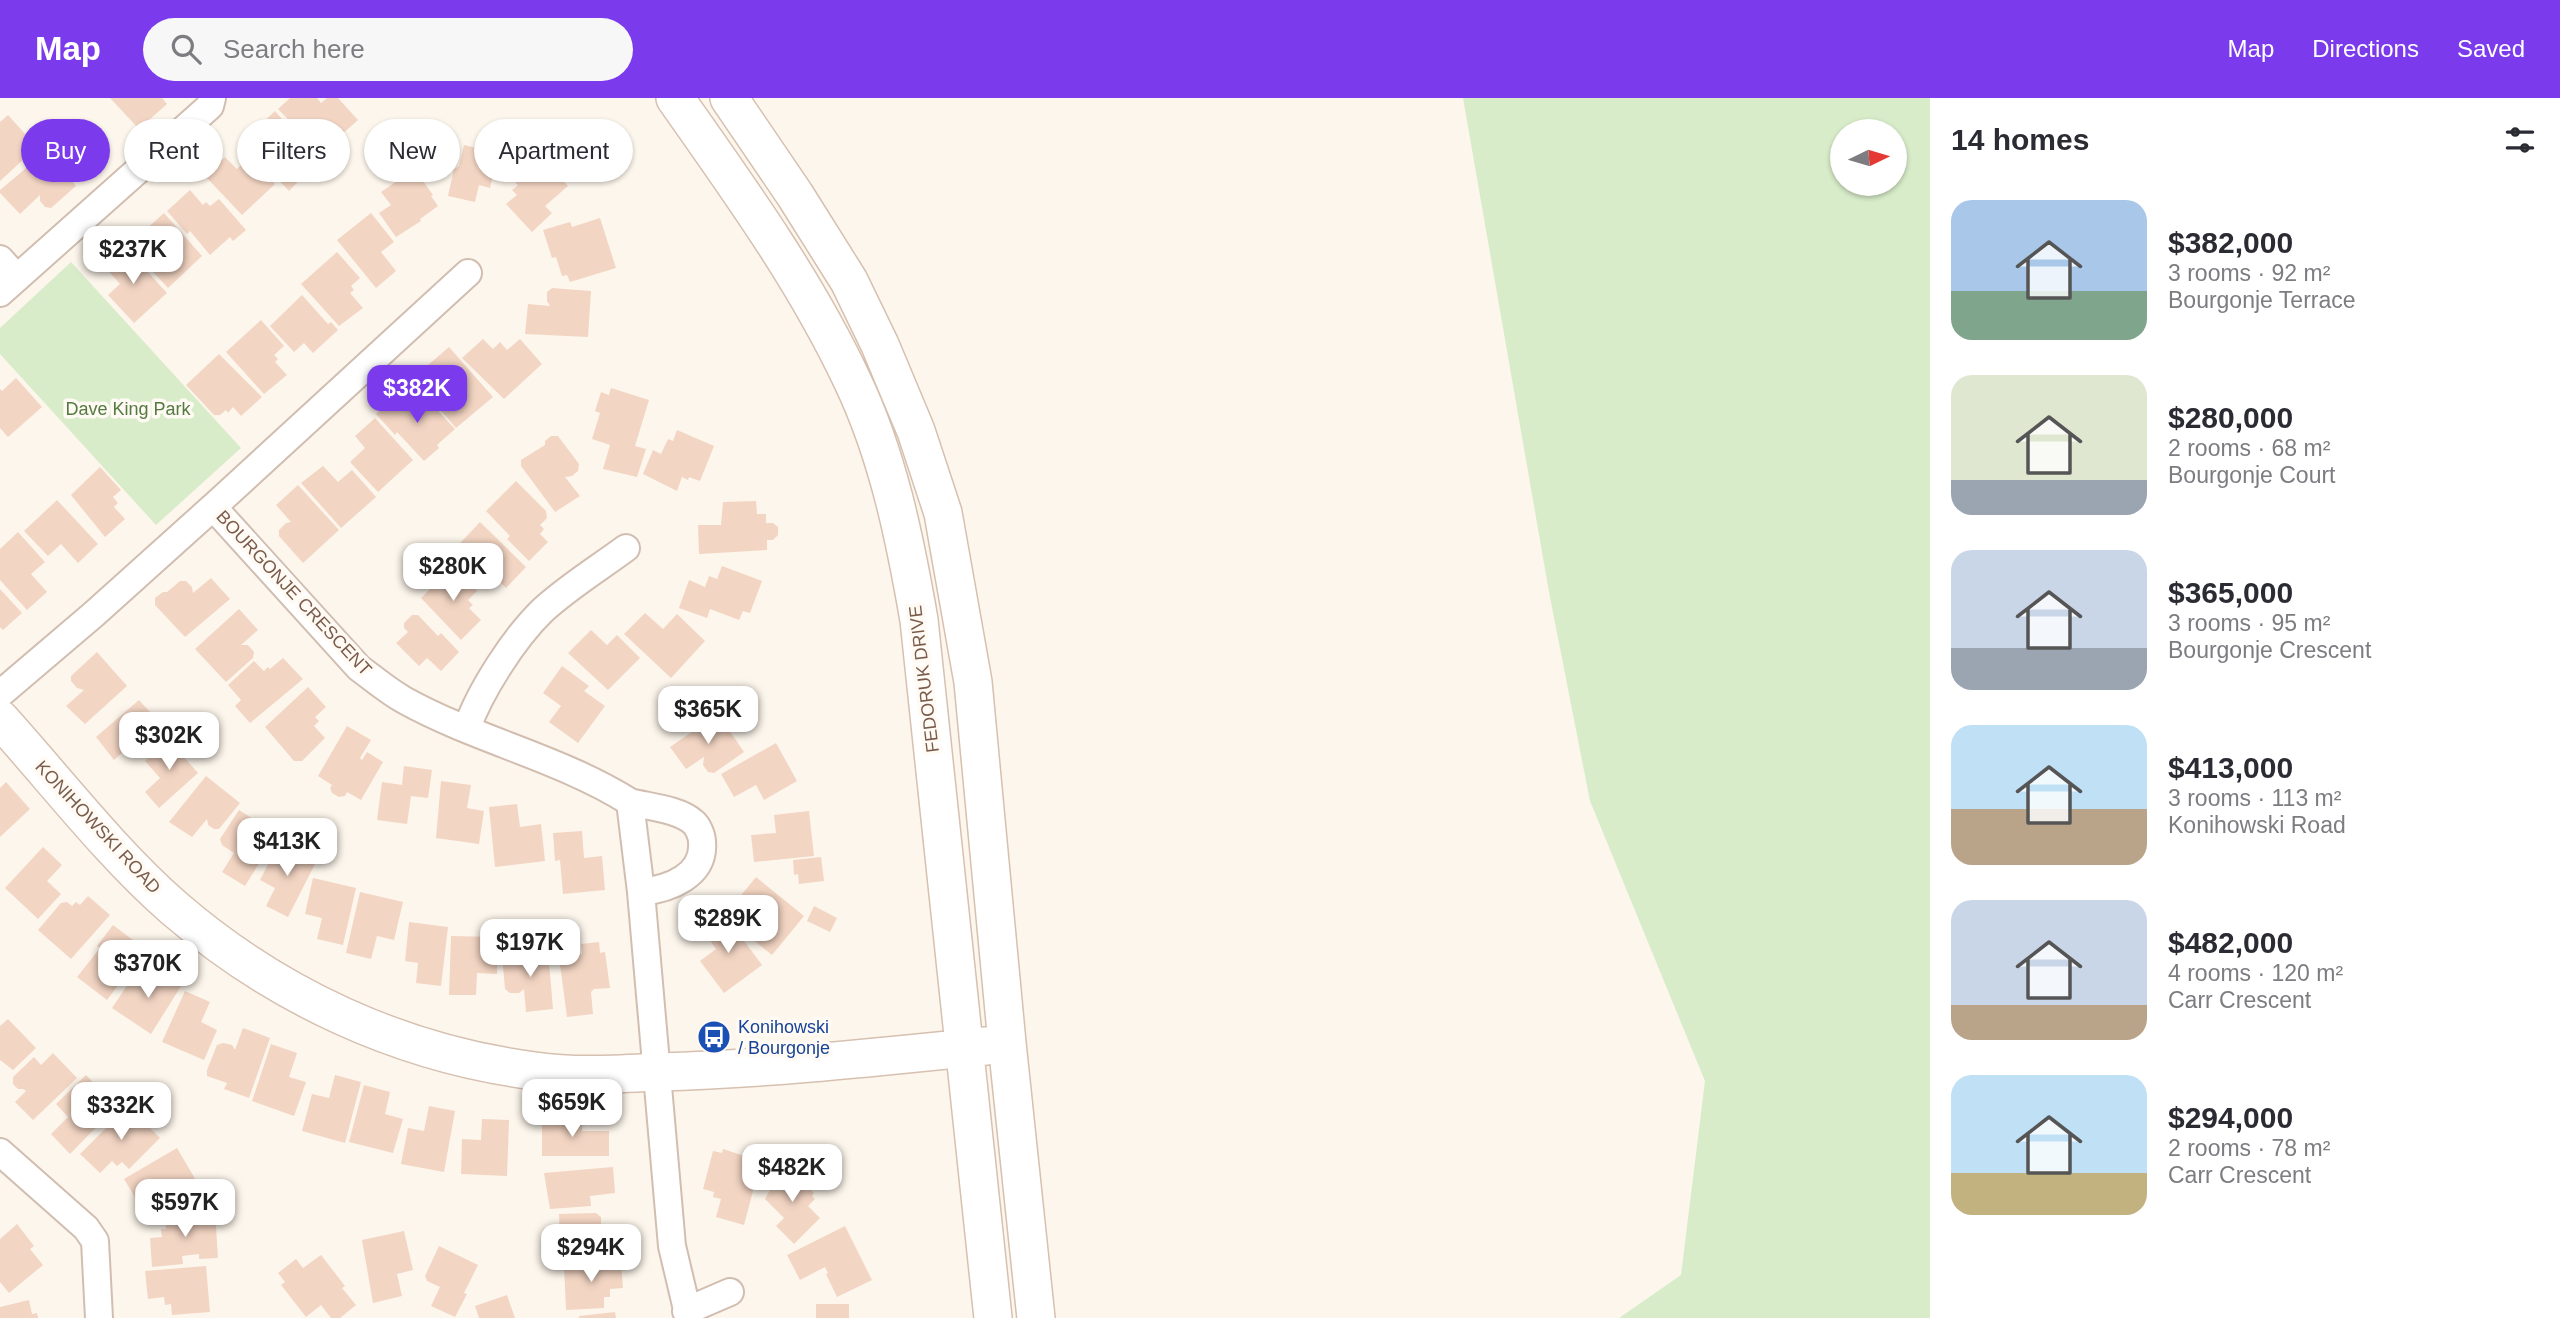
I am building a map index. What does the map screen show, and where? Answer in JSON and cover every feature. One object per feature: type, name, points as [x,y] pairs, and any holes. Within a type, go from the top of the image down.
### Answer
[{"type":"main road","name":"FEDORUK DRIVE","points":[[675,98],[782,254],[821,320],[853,382],[890,485],[919,620],[993,1318]]},
{"type":"main road","points":[[729,98],[849,281],[880,345],[916,431],[943,513],[973,681],[1036,1318]]},
{"type":"main road","name":"KONIHOWSKI ROAD","points":[[0,719],[144,881],[175,909],[248,964],[320,1007],[406,1041],[488,1063],[537,1072],[593,1075],[703,1072],[1007,1044]]},
{"type":"street","points":[[6,277],[210,106],[212,98]]},
{"type":"street","points":[[213,507],[468,273]]},
{"type":"street","name":"BOURGONJE CRESCENT","points":[[0,694],[213,507],[359,668],[404,700],[603,785],[630,802],[680,815],[694,823],[702,837],[703,854],[693,872],[660,890],[641,892]]},
{"type":"street","points":[[467,728],[473,709],[525,629],[545,609],[626,548]]},
{"type":"street","points":[[630,802],[641,892],[672,1246],[688,1314],[730,1292]]},
{"type":"street","points":[[0,1152],[86,1228],[95,1241],[99,1318]]},
{"type":"green space","points":[[1463,98],[1930,98],[1930,1318],[1619,1318],[1681,1275],[1705,1081],[1590,801],[1549,592]]},
{"type":"green space","name":"Dave King Park","points":[[71,262],[241,448],[156,525],[0,354],[0,328]]},
{"type":"building","points":[[110,98],[162,98],[167,104],[150,119],[130,119]]},
{"type":"building","points":[[290,98],[317,98],[321,103],[327,98],[338,98],[358,120],[350,127],[350,119],[288,119],[278,109]]},
{"type":"building","points":[[275,111],[282,119],[267,119]]},
{"type":"building","points":[[8,115],[21,129],[21,162],[0,181],[0,122]]},
{"type":"building","points":[[464,145],[474,147],[474,182],[491,182],[490,188],[479,185],[475,202],[448,196],[451,182],[460,182],[460,162]]},
{"type":"building","points":[[225,157],[237,169],[237,182],[275,184],[242,215],[211,182],[223,182]]},
{"type":"building","points":[[21,172],[21,182],[73,182],[76,186],[51,208],[45,207],[40,201],[40,195],[20,214],[0,190]]},
{"type":"building","points":[[280,182],[298,182],[289,191]]},
{"type":"building","points":[[396,182],[424,182],[438,206],[396,237],[379,213],[391,205],[381,192]]},
{"type":"building","points":[[515,182],[564,182],[568,186],[545,206],[552,213],[532,232],[506,204],[517,195],[512,190],[518,185]]},
{"type":"building","points":[[190,190],[203,205],[206,202],[210,206],[219,199],[246,230],[233,241],[230,237],[210,255],[190,231],[187,234],[167,211]]},
{"type":"building","points":[[164,213],[202,256],[168,288],[143,261],[158,248],[143,232]]},
{"type":"building","points":[[371,213],[394,242],[381,252],[396,271],[376,288],[337,240]]},
{"type":"building","points":[[600,218],[616,268],[570,282],[567,275],[562,276],[556,257],[552,258],[543,230],[570,222],[572,227]]},
{"type":"building","points":[[125,247],[167,293],[134,323],[108,295],[120,284],[104,266]]},
{"type":"building","points":[[337,252],[360,278],[351,286],[354,290],[350,293],[363,308],[339,326],[301,284]]},
{"type":"building","points":[[552,288],[591,291],[588,337],[525,334],[528,304],[550,306],[547,292]]},
{"type":"building","points":[[302,295],[328,324],[331,322],[338,330],[313,353],[304,343],[294,352],[270,326]]},
{"type":"building","points":[[261,320],[284,346],[274,355],[278,359],[275,362],[287,375],[264,394],[226,352]]},
{"type":"building","points":[[483,339],[493,349],[500,342],[507,350],[520,339],[542,364],[504,399],[462,358]]},
{"type":"building","points":[[449,347],[493,397],[456,428],[431,399],[442,389],[439,385],[442,382],[427,366]]},
{"type":"building","points":[[219,354],[262,397],[241,416],[233,407],[228,413],[226,410],[220,415],[214,415],[186,385]]},
{"type":"building","points":[[16,378],[42,407],[8,437],[0,428],[0,389],[2,391]]},
{"type":"building","points":[[611,388],[649,400],[635,446],[646,449],[637,477],[603,469],[610,445],[592,439],[600,413],[595,411],[601,392],[609,395]]},
{"type":"building","points":[[397,396],[408,407],[413,403],[417,408],[427,399],[455,429],[424,461],[376,414]]},
{"type":"building","points":[[375,418],[413,460],[378,492],[350,462],[365,448],[355,436]]},
{"type":"building","points":[[677,430],[714,446],[700,481],[682,477],[677,491],[643,474],[653,450],[661,454],[668,439],[673,441]]},
{"type":"building","points":[[551,436],[558,436],[579,464],[578,471],[565,477],[580,496],[555,512],[521,466],[521,460],[545,445],[545,441]]},
{"type":"building","points":[[323,466],[338,482],[352,470],[376,497],[341,528],[301,483]]},
{"type":"building","points":[[100,467],[121,490],[113,497],[118,503],[114,507],[125,519],[105,537],[71,495]]},
{"type":"building","points":[[516,481],[546,511],[547,518],[540,525],[544,529],[540,534],[548,542],[529,561],[507,539],[510,536],[486,511]]},
{"type":"building","points":[[298,485],[339,530],[303,563],[279,536],[279,530],[291,522],[276,505]]},
{"type":"building","points":[[57,500],[98,544],[78,563],[61,544],[48,556],[24,531]]},
{"type":"building","points":[[756,501],[757,514],[766,514],[766,523],[773,523],[778,527],[778,535],[773,540],[767,540],[767,550],[699,554],[698,525],[721,525],[723,502]]},
{"type":"building","points":[[480,522],[526,567],[506,588],[487,569],[475,581],[449,555]]},
{"type":"building","points":[[18,532],[45,562],[31,574],[47,592],[27,610],[0,580],[0,549]]},
{"type":"building","points":[[453,566],[477,591],[468,600],[473,605],[469,608],[481,620],[461,640],[421,598]]},
{"type":"building","points":[[722,566],[762,581],[750,613],[743,611],[739,620],[710,609],[707,618],[679,608],[689,580],[705,587],[709,576],[717,579]]},
{"type":"building","points":[[211,578],[230,599],[185,637],[155,605],[155,598],[180,581],[186,581],[192,587],[193,593]]},
{"type":"building","points":[[0,589],[22,613],[3,630],[0,627]]},
{"type":"building","points":[[239,609],[258,630],[241,645],[248,645],[254,652],[253,658],[226,682],[195,649]]},
{"type":"building","points":[[645,613],[663,629],[677,614],[705,641],[671,678],[624,634]]},
{"type":"building","points":[[412,615],[418,615],[438,636],[441,633],[459,652],[441,671],[427,658],[419,666],[396,643],[408,632],[404,623]]},
{"type":"building","points":[[591,630],[607,645],[617,635],[640,658],[608,690],[568,653]]},
{"type":"building","points":[[97,652],[127,686],[85,724],[66,706],[84,690],[77,688],[71,681],[71,676]]},
{"type":"building","points":[[283,658],[303,679],[250,723],[235,706],[241,700],[228,685],[254,661],[264,671]]},
{"type":"building","points":[[562,666],[589,686],[584,691],[605,706],[578,743],[549,722],[561,706],[543,693]]},
{"type":"building","points":[[308,687],[326,707],[315,717],[319,721],[314,726],[325,738],[302,761],[294,761],[265,727]]},
{"type":"building","points":[[139,700],[170,734],[146,756],[139,756],[132,744],[114,760],[96,737]]},
{"type":"building","points":[[718,714],[744,752],[714,773],[708,772],[703,765],[704,757],[686,769],[670,747]]},
{"type":"building","points":[[347,726],[371,740],[360,758],[362,760],[367,752],[383,762],[361,800],[347,792],[345,796],[339,797],[332,793],[332,785],[318,776]]},
{"type":"building","points":[[172,737],[186,752],[182,755],[198,773],[159,808],[145,792],[160,778],[145,761]]},
{"type":"building","points":[[776,743],[797,781],[764,800],[756,785],[734,797],[721,774]]},
{"type":"building","points":[[404,766],[432,770],[428,798],[411,796],[407,824],[377,820],[382,782],[402,785]]},
{"type":"building","points":[[206,776],[240,803],[219,829],[208,825],[207,819],[192,837],[169,822]]},
{"type":"building","points":[[441,781],[471,785],[467,808],[484,811],[479,844],[436,838]]},
{"type":"building","points":[[6,782],[30,809],[0,837],[0,788]]},
{"type":"building","points":[[517,804],[520,827],[541,824],[545,861],[495,867],[489,807]]},
{"type":"building","points":[[239,810],[277,834],[245,886],[222,872],[234,853],[222,845],[220,839]]},
{"type":"building","points":[[809,811],[814,856],[754,862],[751,835],[776,833],[774,815]]},
{"type":"building","points":[[582,831],[584,858],[602,856],[605,890],[563,894],[560,860],[555,861],[553,833]]},
{"type":"building","points":[[279,843],[316,862],[288,917],[266,906],[275,888],[260,880]]},
{"type":"building","points":[[43,847],[62,865],[47,881],[61,894],[38,919],[5,888]]},
{"type":"building","points":[[821,857],[824,881],[799,884],[798,874],[794,875],[793,860]]},
{"type":"building","points":[[756,877],[804,916],[772,955],[742,931],[742,924],[748,917],[744,913],[748,907],[738,899]]},
{"type":"building","points":[[313,878],[356,888],[343,945],[317,939],[322,918],[305,914]]},
{"type":"building","points":[[360,892],[403,902],[394,940],[377,936],[371,959],[346,953]]},
{"type":"building","points":[[88,896],[110,915],[71,959],[38,930],[61,903],[67,902],[72,906],[76,902],[80,905]]},
{"type":"building","points":[[814,906],[837,918],[830,932],[807,921]]},
{"type":"building","points":[[724,914],[762,965],[724,993],[700,961],[716,949],[703,930]]},
{"type":"building","points":[[409,922],[448,927],[441,986],[416,983],[418,963],[405,961]]},
{"type":"building","points":[[113,925],[133,940],[119,959],[131,968],[107,1000],[77,977],[100,948],[97,946]]},
{"type":"building","points":[[451,936],[497,937],[497,974],[477,973],[476,995],[449,995]]},
{"type":"building","points":[[599,942],[600,953],[605,952],[610,988],[594,989],[591,992],[593,1014],[567,1017],[559,957],[582,954],[581,944]]},
{"type":"building","points":[[548,951],[553,1009],[526,1012],[524,989],[519,993],[510,993],[505,989],[502,955]]},
{"type":"building","points":[[161,968],[183,983],[151,1034],[112,1008],[132,978],[148,989]]},
{"type":"building","points":[[185,991],[210,1002],[201,1022],[217,1030],[204,1060],[162,1042]]},
{"type":"building","points":[[8,1019],[36,1048],[13,1070],[0,1060],[0,1026]]},
{"type":"building","points":[[243,1028],[270,1038],[249,1098],[224,1089],[227,1083],[207,1076],[217,1045],[232,1045],[235,1050]]},
{"type":"building","points":[[271,1044],[297,1053],[289,1077],[306,1082],[294,1116],[252,1101]]},
{"type":"building","points":[[53,1053],[77,1078],[33,1120],[15,1102],[26,1091],[13,1084],[13,1077],[34,1057],[41,1065]]},
{"type":"building","points":[[86,1075],[116,1107],[70,1154],[51,1134],[68,1117],[56,1104]]},
{"type":"building","points":[[335,1075],[361,1082],[345,1143],[302,1131],[312,1094],[329,1098]]},
{"type":"building","points":[[364,1085],[390,1092],[385,1114],[403,1119],[393,1153],[349,1142]]},
{"type":"building","points":[[128,1106],[160,1138],[129,1169],[122,1162],[117,1166],[112,1161],[100,1173],[80,1154]]},
{"type":"building","points":[[429,1106],[455,1111],[444,1172],[401,1164],[408,1128],[424,1131]]},
{"type":"building","points":[[542,1117],[582,1117],[582,1131],[609,1131],[609,1156],[542,1156]]},
{"type":"building","points":[[482,1119],[509,1120],[507,1176],[461,1174],[462,1139],[481,1140]]},
{"type":"building","points":[[177,1148],[201,1189],[199,1195],[170,1209],[163,1208],[153,1196],[139,1204],[124,1179]]},
{"type":"building","points":[[723,1149],[763,1162],[744,1225],[716,1217],[721,1199],[713,1197],[714,1192],[703,1189],[713,1151],[722,1153]]},
{"type":"building","points":[[613,1167],[615,1193],[590,1196],[591,1206],[550,1209],[544,1173]]},
{"type":"building","points":[[788,1167],[814,1193],[812,1196],[815,1199],[808,1206],[820,1218],[794,1244],[776,1226],[784,1218],[765,1199],[770,1190],[765,1185],[774,1175],[778,1178]]},
{"type":"building","points":[[215,1211],[218,1258],[199,1259],[199,1254],[182,1256],[183,1264],[152,1267],[150,1238],[162,1237],[161,1229],[166,1229],[165,1215]]},
{"type":"building","points":[[596,1213],[601,1217],[601,1224],[606,1224],[606,1231],[618,1231],[619,1257],[561,1259],[559,1214]]},
{"type":"building","points":[[17,1224],[34,1246],[30,1249],[43,1265],[9,1293],[0,1282],[0,1239]]},
{"type":"building","points":[[845,1226],[872,1280],[837,1297],[825,1267],[800,1280],[787,1255]]},
{"type":"building","points":[[404,1231],[413,1270],[397,1274],[402,1296],[373,1303],[362,1240]]},
{"type":"building","points":[[439,1246],[478,1265],[455,1317],[431,1306],[440,1287],[427,1281],[425,1276]]},
{"type":"building","points":[[321,1255],[356,1305],[340,1318],[331,1318],[321,1305],[306,1317],[281,1285],[285,1282],[278,1273],[296,1259],[303,1268]]},
{"type":"building","points":[[621,1261],[623,1288],[610,1289],[610,1297],[604,1297],[604,1308],[566,1310],[564,1265]]},
{"type":"building","points":[[206,1266],[210,1312],[172,1315],[171,1304],[165,1305],[164,1297],[148,1299],[145,1271]]},
{"type":"building","points":[[507,1295],[515,1318],[479,1318],[475,1306]]},
{"type":"building","points":[[29,1300],[32,1314],[37,1313],[38,1318],[0,1318],[0,1307]]},
{"type":"building","points":[[816,1304],[849,1304],[849,1318],[816,1318]]},
{"type":"building","points":[[615,1312],[616,1318],[579,1318],[579,1316]]},
{"type":"place","name":"Konihowski / Bourgonje","points":[[714,1037]]}]
